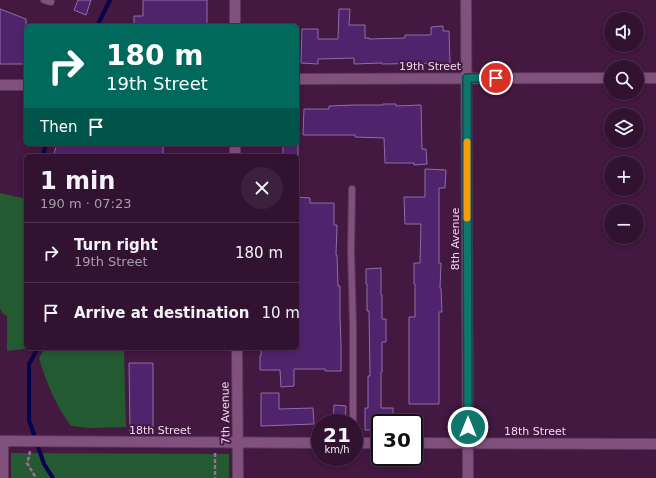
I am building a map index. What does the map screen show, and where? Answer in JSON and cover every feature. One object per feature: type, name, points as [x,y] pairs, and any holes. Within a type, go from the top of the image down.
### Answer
[{"type":"street","points":[[235,0],[235,24]]},
{"type":"street","name":"8th Avenue","points":[[466,0],[468,478]]},
{"type":"street","name":"19th Street","points":[[299,79],[604,78]]},
{"type":"street","points":[[644,78],[656,78]]},
{"type":"street","points":[[0,85],[22,85]]},
{"type":"street","name":"7th Avenue","points":[[236,350],[238,478]]},
{"type":"street","points":[[2,441],[2,478]]},
{"type":"street","name":"18th Street","points":[[2,441],[311,443]]},
{"type":"street","name":"18th Street","points":[[423,443],[656,444]]},
{"type":"lane","points":[[44,0],[51,2]]},
{"type":"lane","points":[[352,189],[351,251],[353,414]]},
{"type":"path","points":[[215,458],[215,478]]},
{"type":"path","points":[[27,463],[36,478]]},
{"type":"green space","points":[[0,193],[24,199],[24,349],[7,351],[7,316],[2,313],[0,308]]},
{"type":"green space","points":[[44,350],[124,350],[126,427],[90,428],[71,426],[56,402],[48,385],[39,358]]},
{"type":"green space","points":[[11,453],[229,454],[229,478],[11,478]]},
{"type":"building","points":[[78,0],[91,0],[86,15],[74,10]]},
{"type":"building","points":[[143,0],[207,0],[207,24],[134,24],[134,16],[143,16]]},
{"type":"building","points":[[0,9],[26,19],[26,24],[24,24],[24,64],[0,64]]},
{"type":"building","points":[[339,9],[350,9],[349,25],[365,25],[365,38],[369,39],[405,38],[405,35],[431,35],[431,27],[443,26],[443,31],[449,31],[450,63],[354,64],[354,58],[318,59],[318,64],[301,63],[302,29],[318,29],[318,39],[338,39]]},
{"type":"building","points":[[396,104],[396,106],[421,105],[422,149],[426,149],[427,164],[414,165],[414,163],[385,163],[384,138],[355,137],[355,135],[303,135],[304,109],[329,109],[329,106]]},
{"type":"building","points":[[56,146],[163,146],[163,154],[54,154]]},
{"type":"building","points":[[283,146],[298,146],[298,154],[283,154]]},
{"type":"building","points":[[425,169],[446,170],[445,188],[439,188],[439,263],[441,263],[440,288],[442,312],[439,312],[439,404],[409,404],[409,317],[415,317],[414,263],[420,263],[421,224],[405,224],[404,197],[425,197]]},
{"type":"building","points":[[299,197],[310,198],[310,203],[334,203],[334,225],[337,225],[336,255],[338,286],[340,286],[341,371],[325,371],[325,369],[294,369],[294,386],[281,387],[280,370],[260,370],[261,350],[299,350]]},
{"type":"building","points":[[381,268],[382,319],[386,319],[386,342],[382,342],[381,408],[393,408],[393,414],[371,414],[371,430],[365,430],[365,408],[368,408],[368,376],[370,376],[369,311],[367,311],[366,269]]},
{"type":"building","points":[[129,363],[153,363],[153,433],[130,433]]},
{"type":"building","points":[[261,393],[279,393],[279,409],[313,408],[313,414],[311,414],[311,424],[261,426]]},
{"type":"building","points":[[334,405],[346,406],[346,414],[334,414]]},
{"type":"waterway","points":[[98,24],[110,0]]},
{"type":"waterway","points":[[44,154],[46,146]]},
{"type":"waterway","points":[[37,350],[29,364],[29,420],[44,464],[53,478]]},
{"type":"slow traffic","points":[[467,142],[467,218]]},
{"type":"route","points":[[468,427],[467,78],[496,78]]}]
